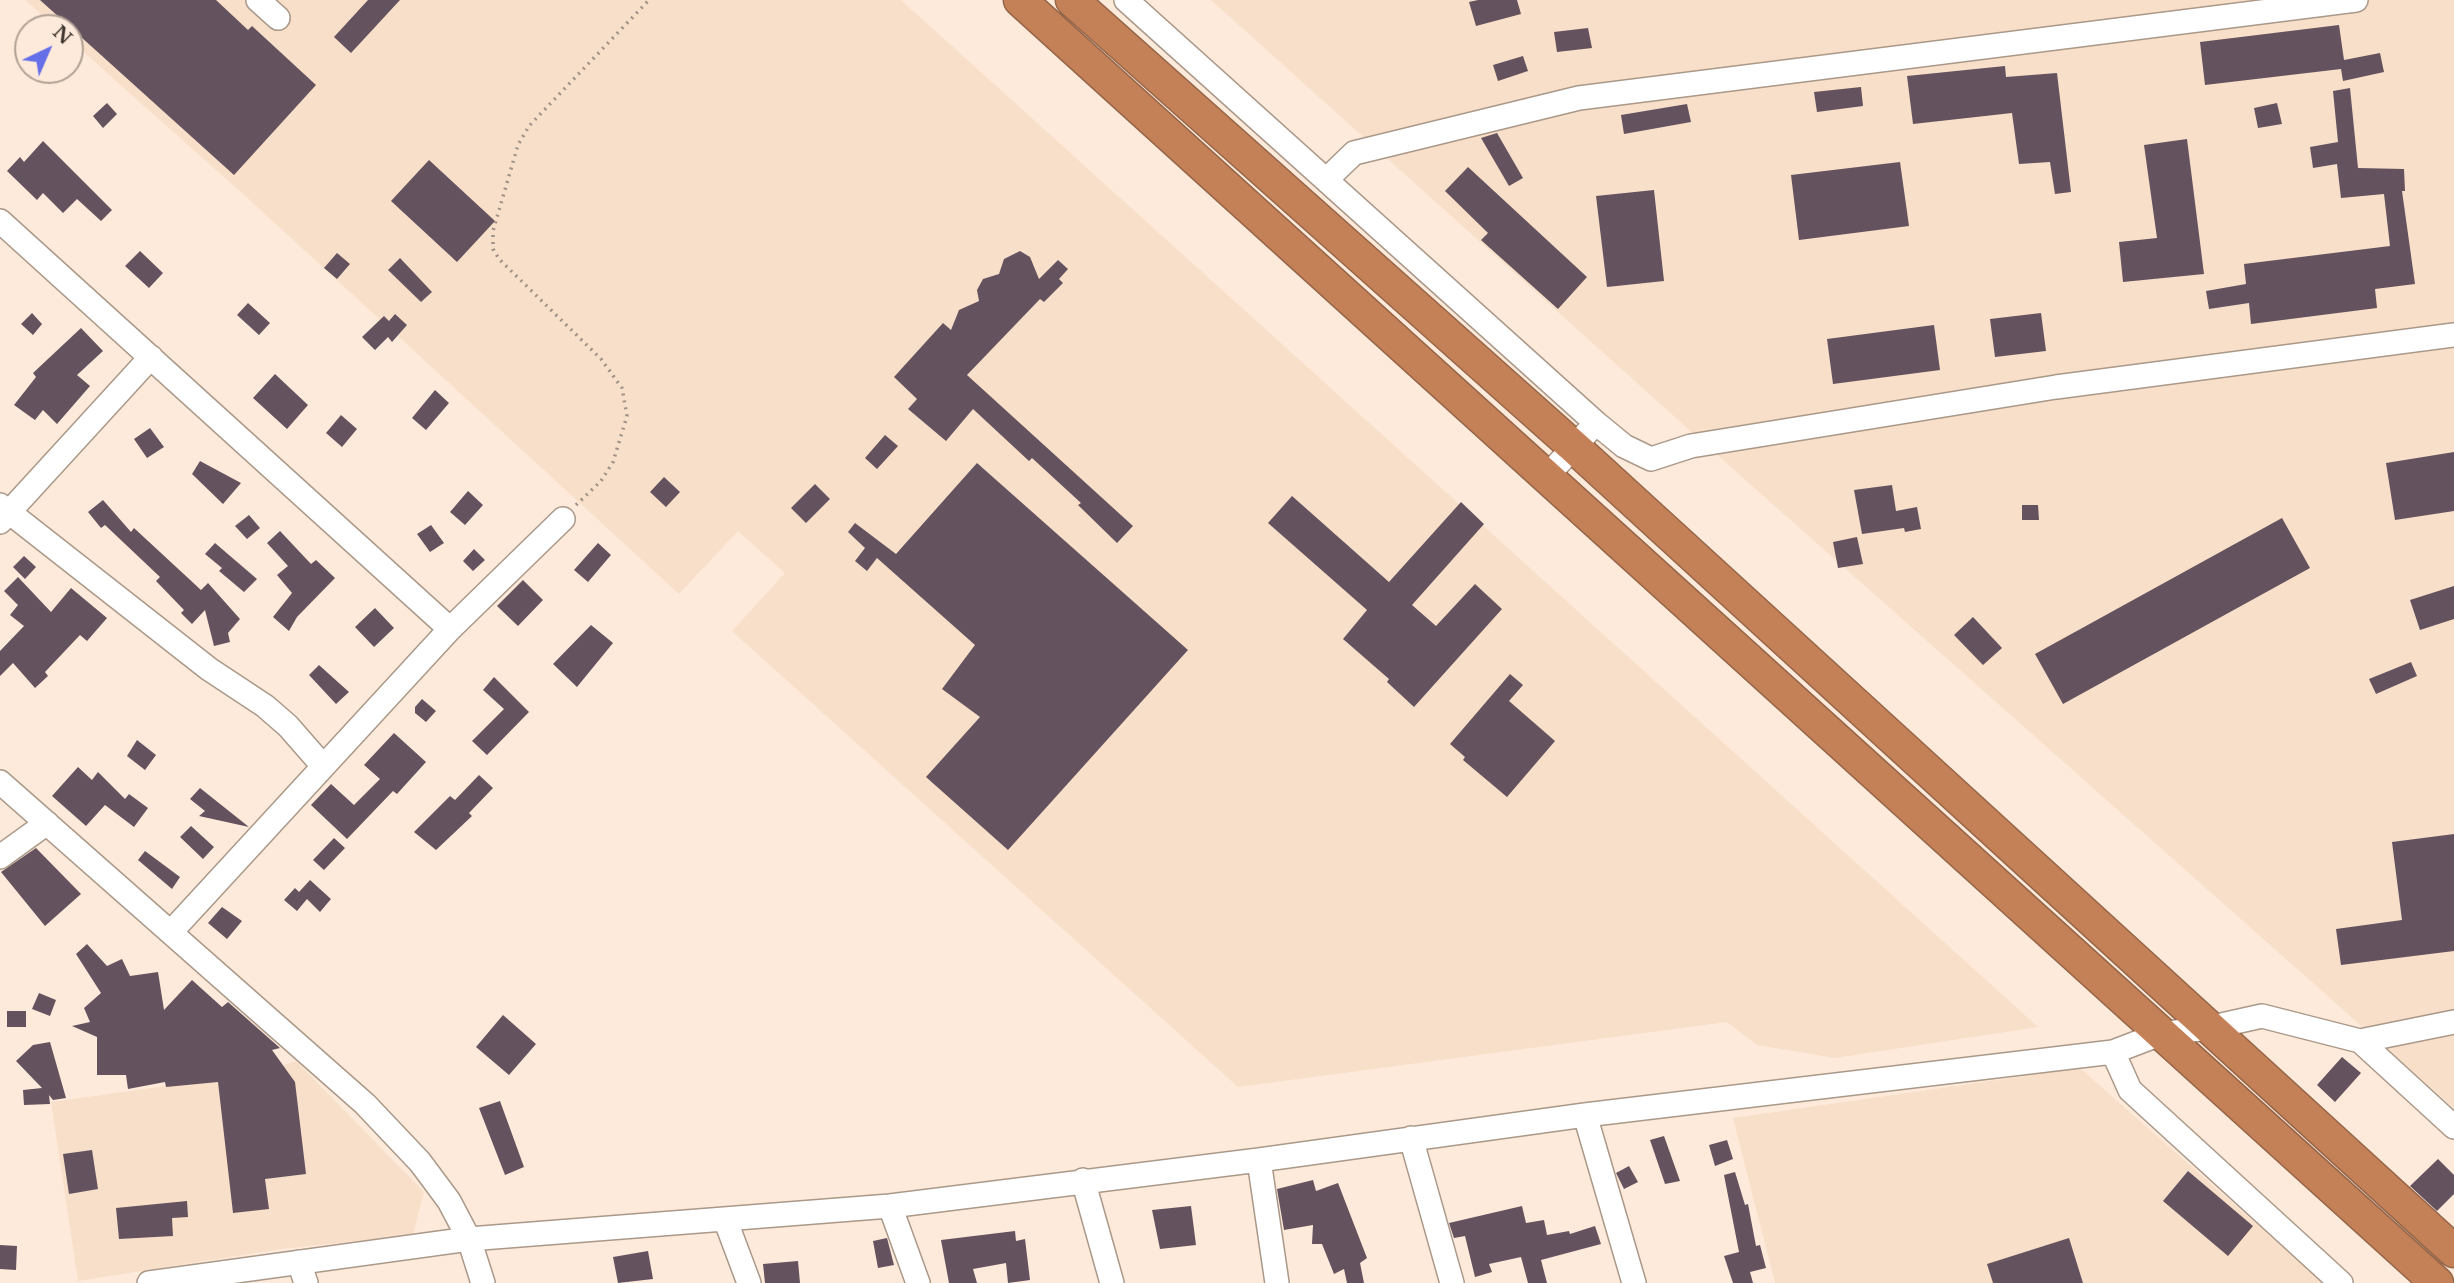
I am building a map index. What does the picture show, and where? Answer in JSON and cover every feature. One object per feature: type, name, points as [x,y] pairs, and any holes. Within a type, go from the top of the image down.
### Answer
[{"type":"highway","points":[[1020,0],[2437,1283]]},
{"type":"highway","points":[[1072,0],[1574,447],[2454,1251]]},
{"type":"street","points":[[258,0],[278,18]]},
{"type":"street","points":[[1126,0],[1596,424],[1624,446],[1651,459],[1691,446],[2056,387],[2454,335]]},
{"type":"street","points":[[1326,180],[1354,153],[1579,98],[2356,0]]},
{"type":"street","points":[[0,221],[450,629]]},
{"type":"street","points":[[151,357],[3,513],[209,669],[265,706],[288,726],[323,766]]},
{"type":"street","points":[[1546,477],[1596,424]]},
{"type":"street","points":[[171,932],[450,629],[563,519]]},
{"type":"street","points":[[0,782],[365,1104],[420,1162],[449,1200],[469,1239],[483,1283]]},
{"type":"street","points":[[0,857],[47,823]]},
{"type":"street","points":[[149,1283],[303,1273],[469,1239],[890,1206],[1259,1160],[1585,1115],[2113,1052],[2160,1034],[2208,1028],[2262,1016],[2360,1041],[2454,1022]]},
{"type":"street","points":[[2360,1041],[2454,1127]]},
{"type":"street","points":[[2113,1052],[2130,1090],[2341,1283]]},
{"type":"street","points":[[1585,1115],[1634,1283]]},
{"type":"street","points":[[1412,1138],[1452,1283]]},
{"type":"street","points":[[1259,1160],[1277,1283]]},
{"type":"street","points":[[1083,1180],[1112,1283]]},
{"type":"street","points":[[890,1206],[918,1283]]},
{"type":"street","points":[[725,1219],[749,1283]]},
{"type":"path","points":[[563,519],[601,481],[613,462],[627,416],[622,388],[601,359],[499,259],[493,249],[493,231],[518,145],[528,126],[649,0]]},
{"type":"shaded area","points":[[25,0],[901,0],[2038,1027],[1835,1058],[1757,1045],[1727,1022],[1238,1087],[732,631],[785,573],[738,531],[679,594],[242,193],[84,52],[84,14],[41,14]]},
{"type":"shaded area","points":[[1211,0],[2454,0],[2454,1108],[1706,445]]},
{"type":"shaded area","points":[[296,1061],[424,1192],[413,1235],[281,1249],[78,1281],[51,1102],[259,1073]]},
{"type":"shaded area","points":[[2080,1068],[2323,1283],[1775,1283],[1733,1118]]},
{"type":"building","points":[[40,0],[216,0],[248,30],[252,26],[316,85],[234,175],[84,40],[84,14],[56,14]]},
{"type":"building","points":[[368,0],[400,0],[351,53],[334,37]]},
{"type":"building","points":[[1517,0],[1521,14],[1476,26],[1469,2]]},
{"type":"building","points":[[2339,25],[2344,60],[2380,53],[2384,72],[2343,81],[2341,69],[2205,85],[2200,42]]},
{"type":"building","points":[[1588,28],[1592,48],[1557,52],[1554,32]]},
{"type":"building","points":[[1523,56],[1528,71],[1498,81],[1493,65]]},
{"type":"building","points":[[2005,66],[2006,77],[2057,73],[2071,192],[2055,194],[2050,162],[2019,164],[2012,113],[1913,124],[1907,76]]},
{"type":"building","points":[[1861,87],[1863,106],[1817,112],[1814,92]]},
{"type":"building","points":[[2350,88],[2358,168],[2404,169],[2405,191],[2402,191],[2415,284],[2375,289],[2377,308],[2251,324],[2249,303],[2209,309],[2206,291],[2246,284],[2244,264],[2390,246],[2384,194],[2341,198],[2337,164],[2313,168],[2310,147],[2338,142],[2333,91]]},
{"type":"building","points":[[107,103],[117,114],[103,128],[93,116]]},
{"type":"building","points":[[2277,103],[2282,124],[2258,128],[2254,108]]},
{"type":"building","points":[[1687,104],[1691,122],[1624,134],[1621,115]]},
{"type":"building","points":[[1497,133],[1523,178],[1509,186],[1481,138]]},
{"type":"building","points":[[2187,139],[2204,274],[2123,282],[2119,242],[2157,238],[2144,145]]},
{"type":"building","points":[[43,141],[112,210],[101,221],[77,199],[63,213],[43,193],[37,200],[7,171],[20,157],[24,162]]},
{"type":"building","points":[[429,160],[495,221],[457,262],[391,201]]},
{"type":"building","points":[[1900,162],[1909,226],[1799,240],[1791,175]]},
{"type":"building","points":[[1468,167],[1587,277],[1558,309],[1481,240],[1488,233],[1445,191]]},
{"type":"building","points":[[1654,190],[1664,281],[1607,287],[1596,196]]},
{"type":"building","points":[[140,251],[163,273],[149,288],[125,266]]},
{"type":"building","points":[[1020,251],[1030,257],[1039,279],[1058,260],[1068,269],[1059,279],[1063,283],[1044,302],[1040,299],[967,375],[1133,526],[1117,543],[1078,505],[1081,503],[1032,458],[1029,461],[973,409],[946,441],[908,409],[917,399],[894,377],[943,323],[951,330],[959,310],[979,301],[977,290],[983,279],[999,274],[1004,259]]},
{"type":"building","points":[[337,253],[350,264],[337,279],[324,268]]},
{"type":"building","points":[[400,258],[432,292],[421,302],[388,270]]},
{"type":"building","points":[[248,303],[270,323],[259,335],[237,315]]},
{"type":"building","points":[[32,313],[42,324],[33,335],[21,324]]},
{"type":"building","points":[[2041,313],[2046,351],[1995,357],[1990,319]]},
{"type":"building","points":[[395,314],[407,325],[392,342],[388,337],[375,350],[362,337],[384,316],[389,321]]},
{"type":"building","points":[[1934,325],[1940,370],[1833,384],[1827,339]]},
{"type":"building","points":[[81,328],[103,351],[77,375],[90,386],[57,424],[43,410],[35,420],[14,405],[36,377],[33,373]]},
{"type":"building","points":[[275,374],[308,405],[287,429],[253,398]]},
{"type":"building","points":[[435,390],[449,403],[426,430],[412,418]]},
{"type":"building","points":[[341,415],[357,429],[342,447],[326,433]]},
{"type":"building","points":[[150,428],[164,447],[147,458],[134,439]]},
{"type":"building","points":[[885,435],[898,446],[877,469],[865,458]]},
{"type":"building","points":[[2454,452],[2454,511],[2395,520],[2386,463]]},
{"type":"building","points":[[200,461],[241,483],[223,504],[192,474]]},
{"type":"building","points":[[977,463],[1188,650],[1008,850],[926,777],[980,717],[942,689],[975,645],[877,558],[867,571],[855,561],[865,548],[848,532],[855,523],[896,554]]},
{"type":"building","points":[[664,477],[680,492],[666,507],[650,492]]},
{"type":"building","points":[[815,484],[830,499],[806,523],[791,508]]},
{"type":"building","points":[[1892,485],[1896,511],[1917,507],[1921,529],[1905,532],[1904,528],[1862,534],[1854,490]]},
{"type":"building","points":[[468,491],[483,505],[465,525],[450,512]]},
{"type":"building","points":[[1292,496],[1389,582],[1461,502],[1484,524],[1412,605],[1436,626],[1475,584],[1502,609],[1414,707],[1387,682],[1389,679],[1343,639],[1367,610],[1268,523]]},
{"type":"building","points":[[103,500],[131,532],[134,528],[201,590],[208,583],[240,619],[228,633],[230,642],[214,646],[205,610],[192,624],[181,613],[184,610],[156,581],[160,577],[105,525],[101,528],[88,512]]},
{"type":"building","points":[[2022,505],[2038,505],[2039,520],[2022,520]]},
{"type":"building","points":[[249,515],[260,528],[247,539],[235,526]]},
{"type":"building","points":[[2282,518],[2310,568],[2063,704],[2035,654]]},
{"type":"building","points":[[431,525],[444,543],[430,552],[417,534]]},
{"type":"building","points":[[280,531],[311,564],[316,560],[335,578],[297,617],[289,631],[273,617],[292,593],[277,575],[288,566],[267,543]]},
{"type":"building","points":[[1857,537],[1863,564],[1838,568],[1833,542]]},
{"type":"building","points":[[215,543],[257,579],[244,592],[219,571],[222,568],[205,554]]},
{"type":"building","points":[[598,543],[611,555],[588,582],[574,570]]},
{"type":"building","points":[[474,549],[485,560],[473,571],[463,561]]},
{"type":"building","points":[[24,556],[36,567],[25,579],[13,567]]},
{"type":"building","points":[[18,577],[51,612],[71,588],[107,618],[87,641],[80,635],[45,672],[48,676],[35,688],[13,663],[0,676],[0,651],[24,626],[10,615],[18,605],[4,591]]},
{"type":"building","points":[[523,580],[543,600],[518,626],[497,606]]},
{"type":"building","points":[[2454,586],[2454,619],[2420,630],[2410,600]]},
{"type":"building","points":[[375,608],[394,628],[374,647],[355,627]]},
{"type":"building","points":[[1973,617],[2002,648],[1983,665],[1954,635]]},
{"type":"building","points":[[591,625],[613,643],[577,687],[553,664]]},
{"type":"building","points":[[2411,662],[2417,676],[2376,694],[2369,679]]},
{"type":"building","points":[[319,665],[349,692],[336,704],[309,675]]},
{"type":"building","points":[[1510,674],[1523,685],[1509,701],[1555,741],[1507,797],[1463,760],[1465,757],[1450,744]]},
{"type":"building","points":[[494,677],[529,712],[487,755],[472,741],[504,709],[483,690]]},
{"type":"building","points":[[422,699],[436,711],[426,722],[415,713],[415,707]]},
{"type":"building","points":[[394,733],[426,762],[397,794],[393,791],[347,839],[311,805],[331,784],[354,805],[380,779],[364,765]]},
{"type":"building","points":[[137,740],[156,755],[145,770],[127,756]]},
{"type":"building","points":[[78,767],[92,780],[98,772],[125,799],[129,794],[148,808],[134,827],[105,805],[86,826],[52,796]]},
{"type":"building","points":[[479,775],[493,788],[469,813],[472,816],[436,850],[414,832],[450,796],[455,800]]},
{"type":"building","points":[[200,788],[249,827],[199,816],[205,811],[190,799]]},
{"type":"building","points":[[191,826],[214,847],[203,859],[180,837]]},
{"type":"building","points":[[2454,834],[2454,951],[2341,965],[2336,929],[2402,920],[2392,842]]},
{"type":"building","points":[[334,838],[345,848],[324,870],[313,860]]},
{"type":"building","points":[[36,848],[81,894],[45,926],[1,872]]},
{"type":"building","points":[[145,851],[180,877],[172,889],[138,860]]},
{"type":"building","points":[[310,880],[331,899],[320,912],[307,899],[297,911],[284,900],[295,888],[299,892]]},
{"type":"building","points":[[222,907],[242,921],[227,939],[208,923]]},
{"type":"building","points":[[87,944],[107,966],[122,959],[130,976],[158,972],[164,1010],[192,980],[222,1007],[228,1002],[280,1048],[272,1050],[295,1082],[306,1174],[265,1179],[269,1209],[233,1213],[218,1082],[166,1087],[165,1082],[128,1089],[126,1075],[97,1075],[97,1037],[72,1026],[90,1022],[84,1008],[101,993],[76,954]]},
{"type":"building","points":[[39,993],[56,1000],[50,1016],[32,1009]]},
{"type":"building","points":[[7,1011],[26,1011],[26,1027],[7,1027]]},
{"type":"building","points":[[503,1015],[536,1044],[509,1075],[476,1047]]},
{"type":"building","points":[[50,1042],[66,1098],[53,1100],[49,1095],[50,1104],[24,1105],[23,1090],[42,1088],[16,1061],[33,1045]]},
{"type":"building","points":[[2342,1057],[2361,1073],[2335,1102],[2317,1085]]},
{"type":"building","points":[[500,1101],[524,1167],[505,1175],[479,1108]]},
{"type":"building","points":[[1664,1136],[1680,1181],[1665,1184],[1650,1140]]},
{"type":"building","points":[[1727,1140],[1733,1159],[1715,1166],[1709,1145]]},
{"type":"building","points":[[92,1150],[98,1189],[69,1194],[63,1154]]},
{"type":"building","points":[[2438,1159],[2454,1175],[2454,1194],[2437,1211],[2410,1186]]},
{"type":"building","points":[[1629,1166],[1638,1182],[1624,1189],[1616,1173]]},
{"type":"building","points":[[2188,1171],[2253,1226],[2228,1256],[2163,1201]]},
{"type":"building","points":[[1735,1172],[1745,1205],[1748,1204],[1756,1246],[1760,1245],[1766,1268],[1750,1272],[1753,1283],[1733,1283],[1724,1256],[1739,1252],[1724,1175]]},
{"type":"building","points":[[1313,1180],[1316,1191],[1338,1183],[1367,1258],[1360,1263],[1364,1283],[1347,1283],[1344,1269],[1334,1274],[1322,1244],[1312,1244],[1313,1225],[1284,1230],[1277,1189]]},
{"type":"building","points":[[187,1201],[188,1217],[172,1218],[173,1236],[119,1239],[116,1208]]},
{"type":"building","points":[[1191,1206],[1196,1245],[1160,1249],[1152,1210]]},
{"type":"building","points":[[1522,1206],[1526,1223],[1544,1220],[1547,1235],[1569,1231],[1570,1234],[1595,1226],[1601,1244],[1541,1260],[1547,1283],[1528,1283],[1521,1257],[1489,1264],[1492,1272],[1475,1277],[1465,1236],[1454,1238],[1449,1223]]},
{"type":"building","points":[[1015,1231],[1016,1241],[1025,1239],[1030,1280],[1008,1283],[1006,1263],[973,1269],[977,1283],[949,1283],[941,1240]]},
{"type":"building","points":[[887,1238],[894,1265],[878,1268],[873,1241]]},
{"type":"building","points":[[2069,1238],[2083,1283],[1993,1283],[1987,1264]]},
{"type":"building","points":[[0,1245],[17,1246],[16,1270],[0,1269]]},
{"type":"building","points":[[648,1251],[653,1279],[618,1283],[613,1257]]},
{"type":"building","points":[[798,1261],[800,1283],[765,1283],[763,1264]]}]
